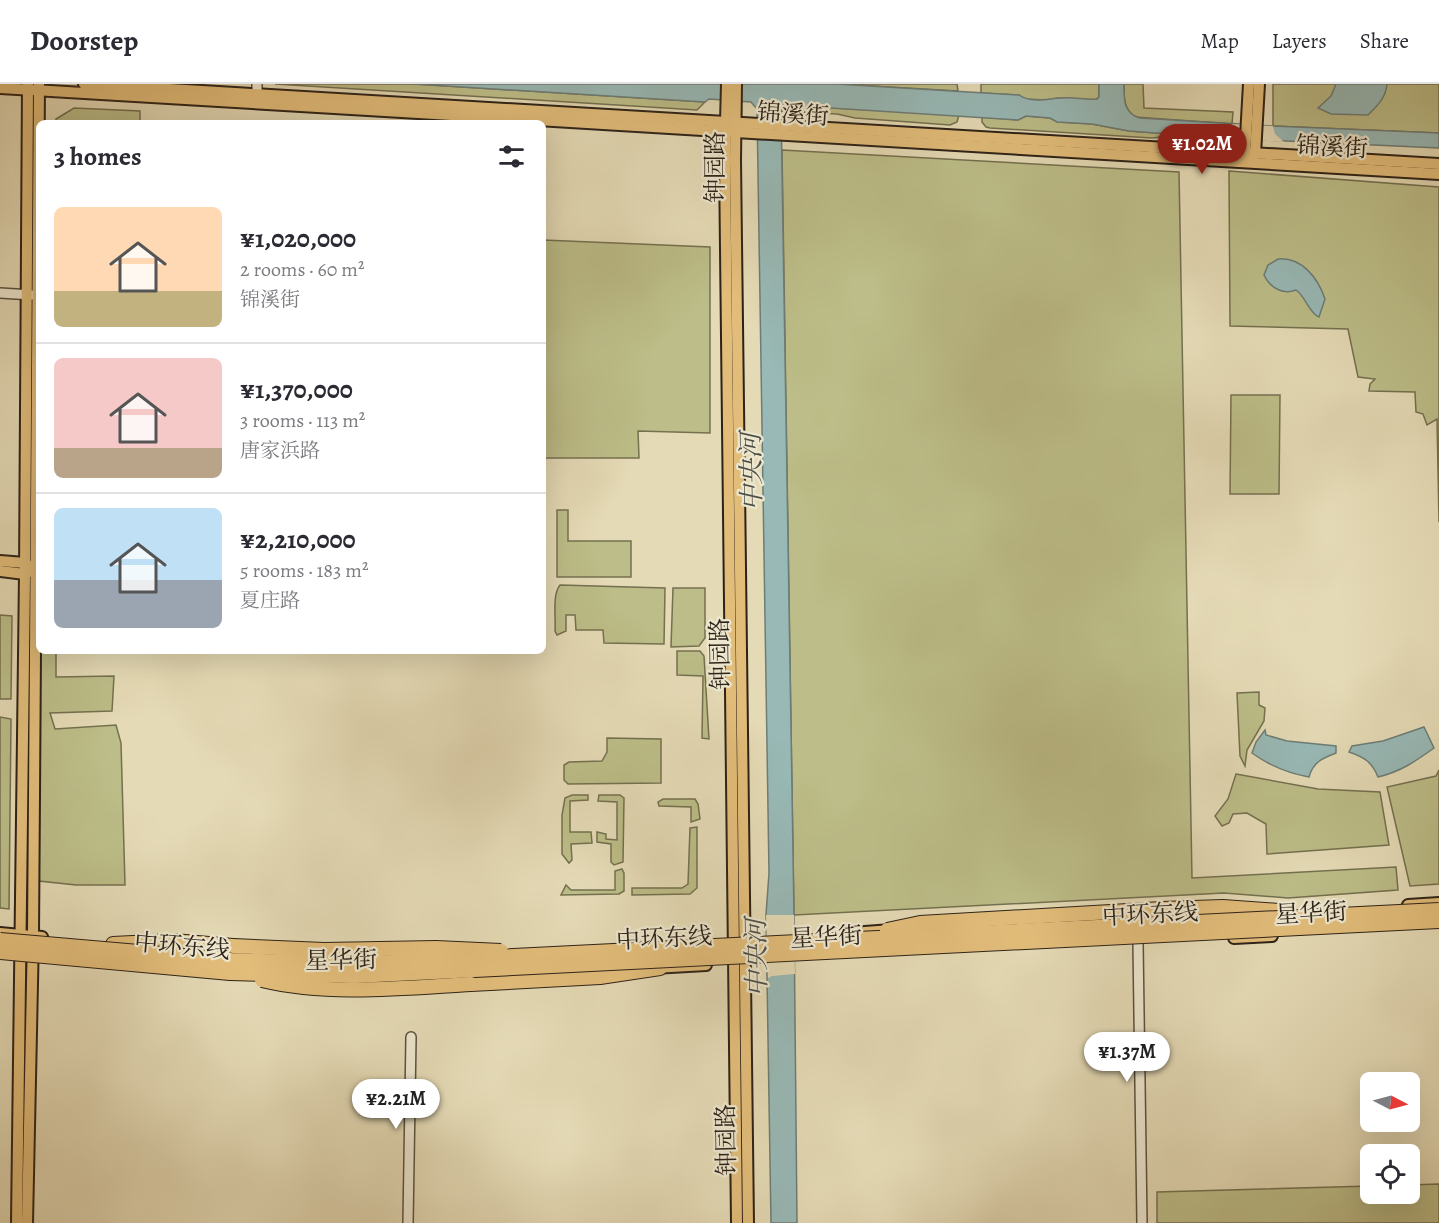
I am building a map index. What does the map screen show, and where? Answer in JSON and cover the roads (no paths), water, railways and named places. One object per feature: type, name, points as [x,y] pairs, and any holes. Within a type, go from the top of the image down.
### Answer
[{"type":"highway","points":[[845,938],[920,922],[1223,907],[1279,911]]},
{"type":"highway","name":"中环东线","points":[[0,940],[278,963],[355,964],[1439,910]]},
{"type":"highway","name":"中环东线","points":[[0,952],[230,973],[323,976],[437,973],[1439,921]]},
{"type":"highway","points":[[113,944],[173,942],[324,950],[484,949],[548,955]]},
{"type":"highway","points":[[230,973],[282,985],[324,988],[400,988],[600,977],[660,968]]},
{"type":"main road","name":"锦溪街","points":[[84,84],[731,127],[1250,157],[1439,164]]},
{"type":"main road","name":"钟园路","points":[[727,84],[732,102]]},
{"type":"main road","name":"钟园路","points":[[736,84],[732,102],[731,127],[739,940],[748,1223]]},
{"type":"main road","points":[[1249,84],[1252,125]]},
{"type":"main road","points":[[1250,157],[1252,125],[1259,84]]},
{"type":"main road","points":[[17,1223],[34,87]]},
{"type":"main road","name":"锦溪街","points":[[0,88],[257,94]]},
{"type":"main road","name":"锦溪街","points":[[1250,157],[1439,174]]},
{"type":"main road","points":[[0,561],[28,569]]},
{"type":"main road","points":[[0,571],[28,569]]},
{"type":"main road","points":[[27,1223],[33,961],[28,569]]},
{"type":"main road","name":"星华街","points":[[0,933],[113,944],[324,956],[739,940],[921,928],[1439,903]]},
{"type":"main road","points":[[1368,931],[1399,917],[1439,915]]},
{"type":"main road","name":"星华街","points":[[0,958],[184,975],[323,983],[660,968],[795,959],[1439,927]]},
{"type":"main road","name":"钟园路","points":[[737,1223],[740,962]]},
{"type":"street","points":[[0,293],[32,295]]},
{"type":"street","points":[[1138,943],[1142,1223]]},
{"type":"street","points":[[408,1223],[411,1037]]},
{"type":"water","points":[[414,84],[837,84],[1019,95],[1035,100],[1097,99],[1099,84],[1124,84],[1127,109],[1140,118],[1439,133],[1439,148],[1221,138],[1129,131],[1026,116],[1018,120],[784,105],[781,107],[797,1223],[771,1223],[766,915],[769,873],[757,109],[751,102],[709,99],[705,102]]},
{"type":"water","points":[[1336,84],[1387,84],[1383,98],[1368,115],[1331,114],[1318,108],[1331,96]]},
{"type":"water","points":[[1278,259],[1287,259],[1302,265],[1318,284],[1325,299],[1319,317],[1296,290],[1282,291],[1273,287],[1267,280],[1264,275],[1268,265]]},
{"type":"water","points":[[1424,727],[1434,748],[1408,766],[1386,775],[1378,777],[1367,761],[1349,752],[1352,746],[1383,741]]},
{"type":"water","points":[[1265,730],[1266,735],[1287,741],[1336,746],[1336,753],[1316,764],[1309,777],[1286,771],[1252,753],[1256,742]]},
{"type":"water label","name":"中央河","points":[[751,472]]},
{"type":"water label","name":"中央河","points":[[756,958]]}]
